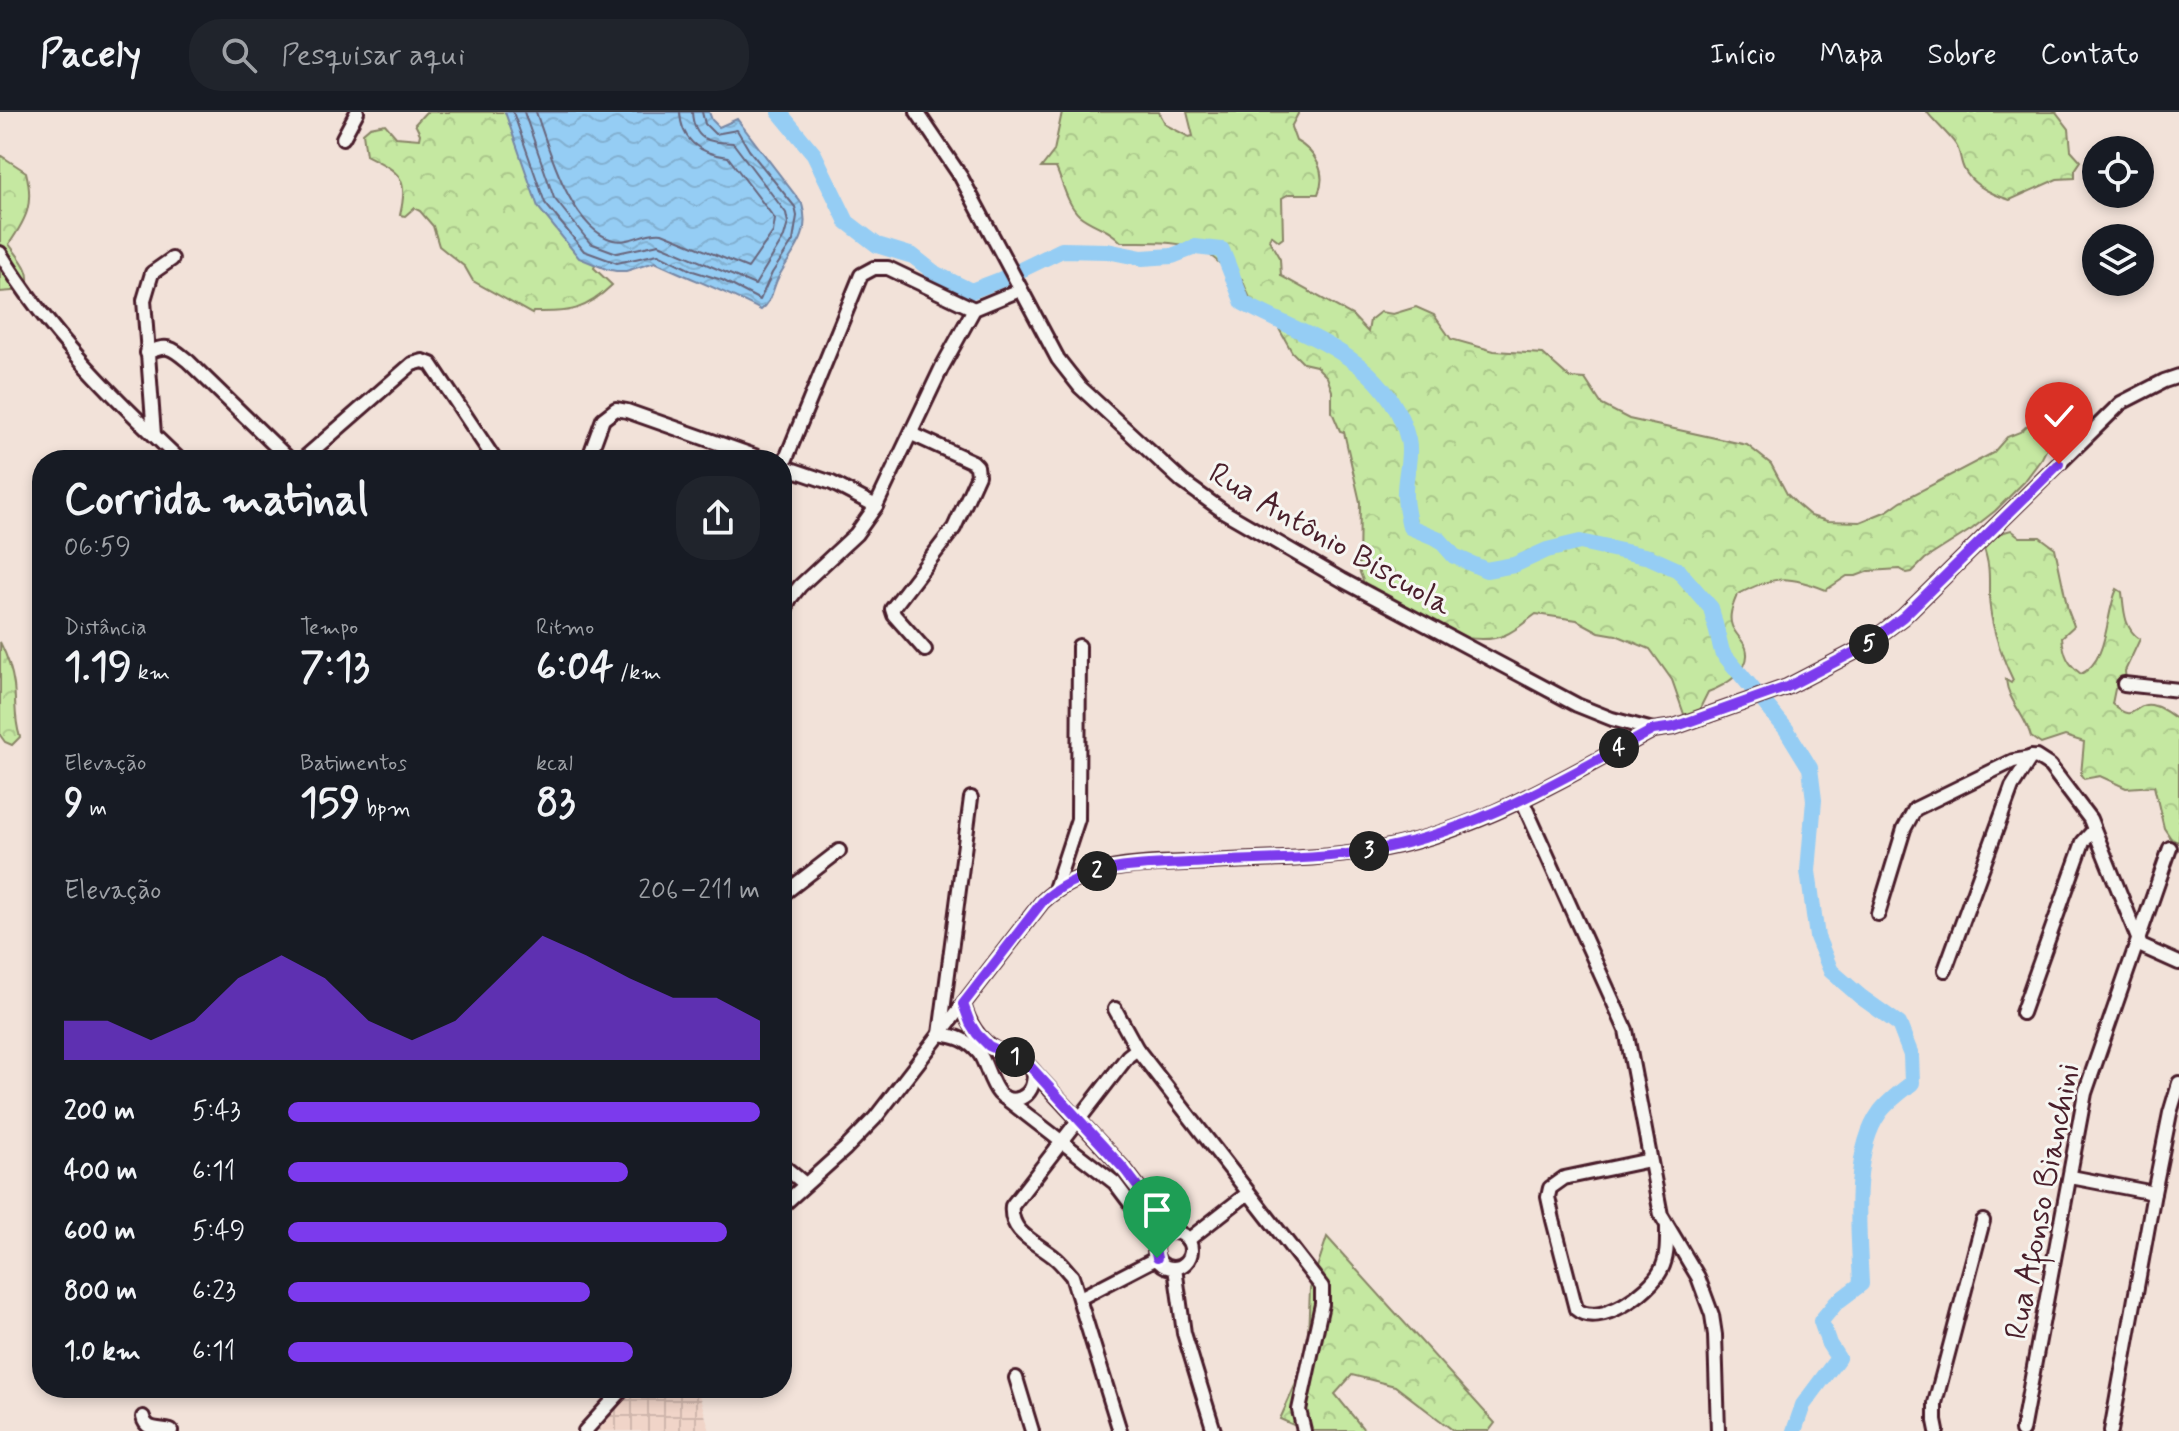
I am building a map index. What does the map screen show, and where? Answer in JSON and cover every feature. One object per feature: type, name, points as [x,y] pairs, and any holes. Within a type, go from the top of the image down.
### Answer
[{"type":"street","points":[[343,138],[357,112]]},
{"type":"street","name":"Rua Antônio Biscuola","points":[[917,112],[961,177],[1058,359],[1080,387],[1183,482],[1223,511],[1342,580],[1577,705],[1653,730]]},
{"type":"street","points":[[0,253],[47,323],[170,450]]},
{"type":"street","points":[[154,435],[143,312],[145,289],[152,273],[172,259]]},
{"type":"street","points":[[789,450],[861,275],[874,268],[888,268],[974,309]]},
{"type":"street","points":[[792,597],[856,534],[876,506],[945,360],[974,309],[1018,286]]},
{"type":"street","points":[[147,353],[160,347],[172,348],[280,450]]},
{"type":"street","points":[[313,450],[412,364],[423,361],[431,364],[488,450]]},
{"type":"street","points":[[792,1196],[875,1118],[1055,889],[1074,878],[1094,872],[1369,851],[1462,826],[1522,800],[1653,730],[1674,727],[1768,694],[1838,662],[1884,633],[1987,537],[2121,403],[2179,376]]},
{"type":"street","points":[[592,450],[603,419],[611,411],[627,411],[738,450]]},
{"type":"street","points":[[912,434],[973,462],[978,475],[954,528],[892,609],[925,650]]},
{"type":"street","points":[[792,469],[832,483],[876,506]]},
{"type":"street","points":[[1055,889],[1078,819],[1079,646]]},
{"type":"street","points":[[2124,684],[2179,690]]},
{"type":"street","points":[[1945,970],[2012,787],[2031,757]]},
{"type":"street","points":[[1878,914],[1904,829],[1915,809],[2022,758],[2031,757],[2044,760],[2050,766],[2090,819],[2139,941],[2146,950],[2179,963]]},
{"type":"street","points":[[2005,766],[2012,787]]},
{"type":"street","points":[[940,1034],[971,798]]},
{"type":"street","points":[[1522,800],[1626,1030],[1657,1204],[1698,1277],[1712,1315],[1718,1431]]},
{"type":"street","points":[[2022,1013],[2087,836],[2094,830]]},
{"type":"street","name":"Rua Afonso Bianchini","points":[[2022,1431],[2085,1093],[2170,848]]},
{"type":"street","points":[[2082,849],[2102,850]]},
{"type":"street","points":[[792,887],[839,851]]},
{"type":"street","points":[[963,1004],[970,1023],[989,1046],[1027,1063],[1125,1170],[1172,1232],[1188,1240],[1190,1258],[1175,1268],[1164,1266],[1157,1258],[1155,1249],[1158,1240],[1172,1232]]},
{"type":"street","points":[[1115,1009],[1137,1049],[1322,1287],[1322,1304],[1299,1410],[1304,1431]]},
{"type":"street","points":[[940,1034],[967,1042],[980,1054],[1001,1096],[1115,1183],[1158,1240]]},
{"type":"street","points":[[1120,1431],[1072,1276],[1057,1259],[1016,1229],[1011,1217],[1012,1206],[1128,1056],[1137,1049]]},
{"type":"street","points":[[1001,1096],[1012,1100],[1022,1097],[1034,1083],[1034,1072]]},
{"type":"street","points":[[2111,1431],[2154,1193],[2179,1083]]},
{"type":"street","points":[[1650,1160],[1564,1178],[1550,1188],[1548,1197],[1553,1220],[1576,1309],[1580,1314],[1617,1310],[1660,1274],[1665,1262],[1667,1226]]},
{"type":"street","points":[[792,1173],[805,1184]]},
{"type":"street","points":[[2071,1177],[2154,1193]]},
{"type":"street","points":[[1188,1240],[1247,1194]]},
{"type":"street","points":[[1936,1426],[1935,1403],[1983,1221]]},
{"type":"street","points":[[1080,1298],[1157,1258]]},
{"type":"street","points":[[1175,1268],[1184,1333],[1214,1431]]},
{"type":"street","points":[[1016,1378],[1032,1431]]},
{"type":"street","points":[[585,1431],[615,1398]]},
{"type":"street","points":[[143,1417],[144,1424],[149,1428],[171,1431]]},
{"type":"shaded area","points":[[625,1398],[700,1398],[710,1431],[597,1431]]},
{"type":"green space","points":[[426,112],[525,112],[599,256],[594,268],[612,285],[593,301],[576,309],[532,314],[473,281],[465,267],[439,246],[433,226],[420,211],[414,208],[405,216],[400,215],[402,183],[394,171],[366,155],[363,133],[370,127],[385,124],[396,137],[419,139],[415,124]]},
{"type":"green space","points":[[1062,112],[1159,112],[1166,125],[1189,137],[1193,136],[1187,112],[1299,112],[1291,127],[1296,141],[1318,163],[1321,186],[1318,194],[1289,194],[1282,198],[1283,238],[1279,241],[1271,235],[1269,240],[1280,259],[1281,276],[1352,315],[1368,332],[1370,320],[1380,312],[1393,314],[1416,307],[1434,315],[1451,339],[1494,351],[1543,354],[1570,378],[1585,379],[1602,405],[1629,419],[1747,445],[1771,464],[1787,494],[1811,516],[1827,521],[1860,522],[1887,511],[1993,453],[2007,437],[2029,424],[2045,440],[2047,448],[2024,482],[1995,511],[1925,559],[1912,572],[1900,569],[1869,571],[1847,576],[1826,590],[1781,579],[1737,595],[1731,622],[1746,648],[1745,663],[1736,676],[1708,692],[1701,706],[1701,723],[1686,720],[1672,680],[1650,649],[1616,635],[1599,632],[1577,620],[1536,614],[1505,635],[1476,639],[1424,627],[1380,608],[1359,570],[1360,502],[1344,432],[1340,431],[1332,412],[1332,391],[1327,377],[1316,366],[1303,363],[1292,352],[1273,318],[1266,316],[1253,303],[1242,279],[1210,255],[1197,248],[1176,244],[1121,242],[1079,215],[1068,199],[1056,168],[1041,168],[1054,151]]},
{"type":"green space","points":[[1927,112],[2056,112],[2069,129],[2071,150],[2081,161],[2075,170],[2075,178],[2057,179],[2010,200],[1997,195],[1978,185],[1968,175],[1956,145]]},
{"type":"green space","points":[[0,155],[26,172],[29,202],[9,244],[27,272],[25,290],[0,292]]},
{"type":"green space","points":[[2011,530],[2020,537],[2040,537],[2055,548],[2074,626],[2062,637],[2064,649],[2069,662],[2081,674],[2097,659],[2113,599],[2117,589],[2122,592],[2128,624],[2140,639],[2125,671],[2126,682],[2115,689],[2112,704],[2126,713],[2142,706],[2155,706],[2179,720],[2179,842],[2172,840],[2164,828],[2154,786],[2126,788],[2100,776],[2084,779],[2081,775],[2084,742],[2065,736],[2041,744],[2031,737],[2007,688],[2006,680],[2011,683],[2013,680],[1994,628],[1988,564],[1983,545]]},
{"type":"green space","points":[[0,642],[14,685],[20,737],[12,745],[0,735]]},
{"type":"green space","points":[[1327,1237],[1495,1423],[1489,1431],[1454,1431],[1395,1386],[1352,1375],[1335,1394],[1365,1431],[1307,1431],[1280,1419],[1307,1359],[1310,1289]]},
{"type":"water","points":[[505,112],[709,112],[719,127],[737,119],[802,204],[804,216],[799,244],[767,303],[761,310],[655,262],[616,271],[579,258],[538,207]]},
{"type":"waterway","points":[[779,112],[814,154],[847,222],[877,245],[913,256],[936,274],[971,291],[1062,250],[1107,251],[1142,258],[1172,256],[1195,247],[1222,250],[1243,303],[1343,354],[1383,389],[1398,412],[1408,440],[1405,496],[1410,527],[1439,539],[1454,556],[1486,570],[1514,565],[1547,550],[1580,542],[1649,557],[1678,570],[1711,608],[1722,652],[1786,729],[1810,768],[1814,800],[1808,871],[1817,937],[1831,971],[1899,1024],[1911,1055],[1912,1083],[1880,1112],[1870,1129],[1864,1149],[1858,1195],[1861,1284],[1836,1303],[1821,1321],[1838,1358],[1803,1405],[1794,1431]]},
{"type":"route","points":[[1157,1258],[1155,1249],[1158,1240],[1172,1232],[1125,1170],[1027,1063],[989,1046],[977,1034],[966,1015],[963,1004],[1055,889],[1074,878],[1094,872],[1136,866],[1369,851],[1437,834],[1485,817],[1653,730],[1674,727],[1787,687],[1862,648],[1903,617],[2059,464]]}]
